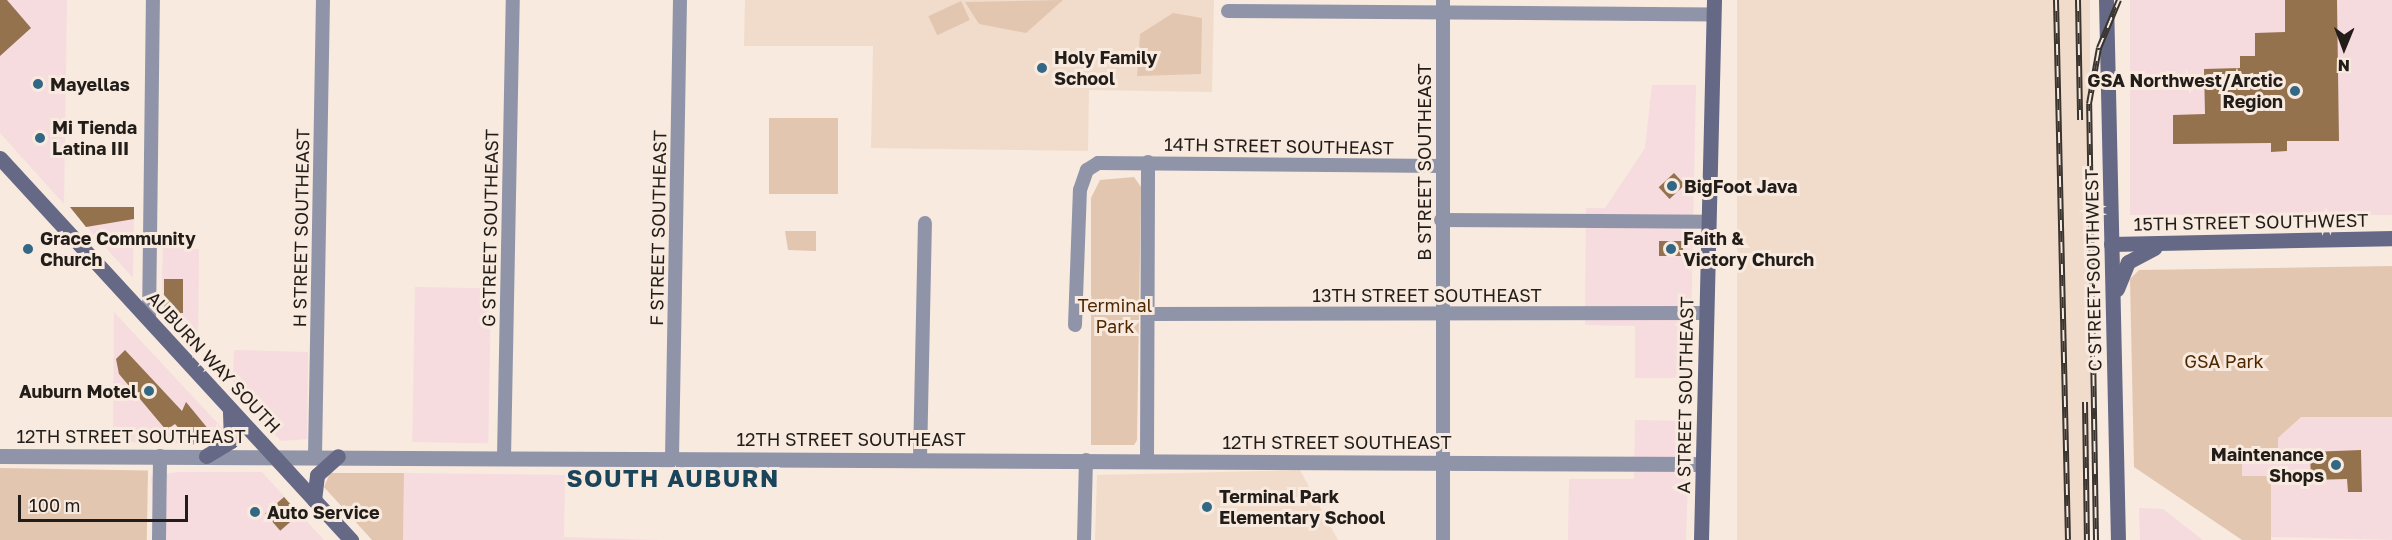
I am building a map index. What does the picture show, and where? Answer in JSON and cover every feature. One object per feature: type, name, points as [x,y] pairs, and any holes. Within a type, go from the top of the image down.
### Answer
[{"type":"main road","name":"C STREET SOUTHWEST","points":[[2106,0],[2118,540]]},
{"type":"main road","name":"A STREET SOUTHEAST","points":[[1701,540],[1714,7]]},
{"type":"main road","name":"AUBURN WAY SOUTH","points":[[0,158],[351,540]]},
{"type":"main road","name":"15TH STREET SOUTHWEST","points":[[2112,244],[2392,238]]},
{"type":"main road","points":[[2113,305],[2128,262],[2172,243]]},
{"type":"main road","points":[[206,456],[231,441],[230,409]]},
{"type":"main road","points":[[315,500],[317,475],[338,456]]},
{"type":"street","points":[[149,320],[153,0]]},
{"type":"street","name":"H STREET SOUTHEAST","points":[[315,456],[323,0]]},
{"type":"street","name":"G STREET SOUTHEAST","points":[[504,457],[513,0]]},
{"type":"street","name":"F STREET SOUTHEAST","points":[[672,458],[680,0]]},
{"type":"street","points":[[1228,11],[1443,6],[1714,7]]},
{"type":"street","name":"B STREET SOUTHEAST","points":[[1443,6],[1441,220],[1443,540]]},
{"type":"street","name":"14TH STREET SOUTHEAST","points":[[1075,325],[1081,182],[1092,166],[1116,161],[1442,166]]},
{"type":"street","points":[[1147,461],[1148,162]]},
{"type":"street","points":[[1441,220],[1708,222]]},
{"type":"street","points":[[920,459],[925,224]]},
{"type":"street","name":"13TH STREET SOUTHEAST","points":[[1148,314],[1706,313]]},
{"type":"street","name":"12TH STREET SOUTHEAST","points":[[0,456],[1702,464]]},
{"type":"street","points":[[159,540],[160,456]]},
{"type":"street","points":[[1084,540],[1086,460]]},
{"type":"shaded area","points":[[0,0],[67,0],[64,204],[0,133]]},
{"type":"shaded area","name":"Holy Family School","points":[[745,0],[1214,0],[1212,92],[1089,90],[1088,151],[871,148],[873,46],[744,46]]},
{"type":"shaded area","points":[[1737,0],[2090,0],[2090,540],[1737,540]]},
{"type":"shaded area","points":[[2130,0],[2392,0],[2392,215],[2130,215]]},
{"type":"shaded area","points":[[1652,85],[1696,85],[1690,378],[1635,378],[1635,326],[1585,325],[1586,208],[1605,208],[1645,148]]},
{"type":"shaded area","points":[[69,207],[134,207],[133,278]]},
{"type":"shaded area","points":[[163,248],[199,249],[198,348],[161,311]]},
{"type":"shaded area","points":[[415,287],[491,288],[488,443],[412,442]]},
{"type":"shaded area","points":[[114,312],[222,428],[217,444],[113,442]]},
{"type":"shaded area","points":[[234,350],[308,352],[307,439],[281,441],[233,387]]},
{"type":"shaded area","points":[[2301,417],[2392,417],[2392,540],[2271,537],[2271,477],[2242,476],[2242,451],[2277,450],[2278,438]]},
{"type":"shaded area","points":[[1635,420],[1690,421],[1686,540],[1568,540],[1569,479],[1634,479]]},
{"type":"shaded area","name":"Terminal Park Elementary School","points":[[1300,470],[1338,540],[1095,540],[1097,475]]},
{"type":"shaded area","points":[[178,472],[262,472],[324,540],[156,540],[151,476]]},
{"type":"shaded area","points":[[404,473],[565,475],[564,537],[660,540],[403,540]]},
{"type":"shaded area","points":[[2139,508],[2163,509],[2203,540],[2140,540]]},
{"type":"green space","points":[[1063,0],[1026,33],[979,24],[965,2]]},
{"type":"green space","points":[[961,1],[970,20],[937,35],[928,16]]},
{"type":"green space","points":[[1173,13],[1202,18],[1201,74],[1137,76],[1140,34]]},
{"type":"green space","points":[[769,118],[838,118],[838,194],[769,194]]},
{"type":"green space","name":"Terminal Park","points":[[1134,177],[1141,187],[1137,440],[1134,445],[1091,445],[1091,198],[1100,180]]},
{"type":"green space","points":[[785,231],[816,231],[816,251],[788,250]]},
{"type":"green space","name":"GSA Park","points":[[2392,266],[2392,417],[2301,417],[2278,438],[2278,450],[2242,451],[2242,476],[2271,476],[2271,540],[2242,540],[2134,467],[2130,279],[2139,270]]},
{"type":"green space","points":[[0,468],[148,471],[147,540],[0,540]]},
{"type":"green space","points":[[330,473],[404,473],[403,540],[372,540],[324,487]]},
{"type":"building","points":[[0,0],[7,0],[31,28],[0,56]]},
{"type":"building","name":"GSA Northwest/Arctic Region","points":[[2285,0],[2337,0],[2339,141],[2287,141],[2287,151],[2271,152],[2271,143],[2173,144],[2173,115],[2205,114],[2204,69],[2240,68],[2240,56],[2255,56],[2255,33],[2285,32]]},
{"type":"building","name":"BigFoot Java","points":[[1674,173],[1685,185],[1670,199],[1659,187]]},
{"type":"building","points":[[70,207],[134,207],[134,219],[86,227]]},
{"type":"building","name":"Faith & Victory Church","points":[[1659,241],[1683,241],[1683,256],[1659,256]]},
{"type":"building","points":[[164,279],[183,279],[183,313],[164,313]]},
{"type":"building","name":"Auburn Motel","points":[[125,350],[182,411],[186,402],[214,436],[194,445],[175,424],[166,430],[119,374],[116,359]]},
{"type":"building","name":"Maintenance Shops","points":[[2361,450],[2362,492],[2348,492],[2347,479],[2311,480],[2310,452]]},
{"type":"building","points":[[284,497],[299,514],[280,531],[265,513]]},
{"type":"railway","points":[[2056,0],[2068,540]]},
{"type":"railway","points":[[2078,0],[2080,120]]},
{"type":"railway","points":[[2096,540],[2089,104],[2099,48],[2119,0]]},
{"type":"railway","points":[[2085,402],[2087,540]]},
{"type":"place","name":"Holy Family School","points":[[1042,68]]},
{"type":"place","name":"Mayellas","points":[[38,84]]},
{"type":"place","name":"GSA Northwest/Arctic Region","points":[[2295,91]]},
{"type":"place","name":"Mi Tienda Latina III","points":[[40,138]]},
{"type":"place","name":"BigFoot Java","points":[[1672,186]]},
{"type":"place","name":"Grace Community Church","points":[[28,249]]},
{"type":"place","name":"Faith & Victory Church","points":[[1671,249]]},
{"type":"place","name":"Auburn Motel","points":[[149,391]]},
{"type":"place","name":"Maintenance Shops","points":[[2336,465]]},
{"type":"place","name":"Terminal Park Elementary School","points":[[1207,507]]},
{"type":"place","name":"Auto Service","points":[[255,512]]},
{"type":"district","name":"SOUTH AUBURN","points":[[673,478]]}]
